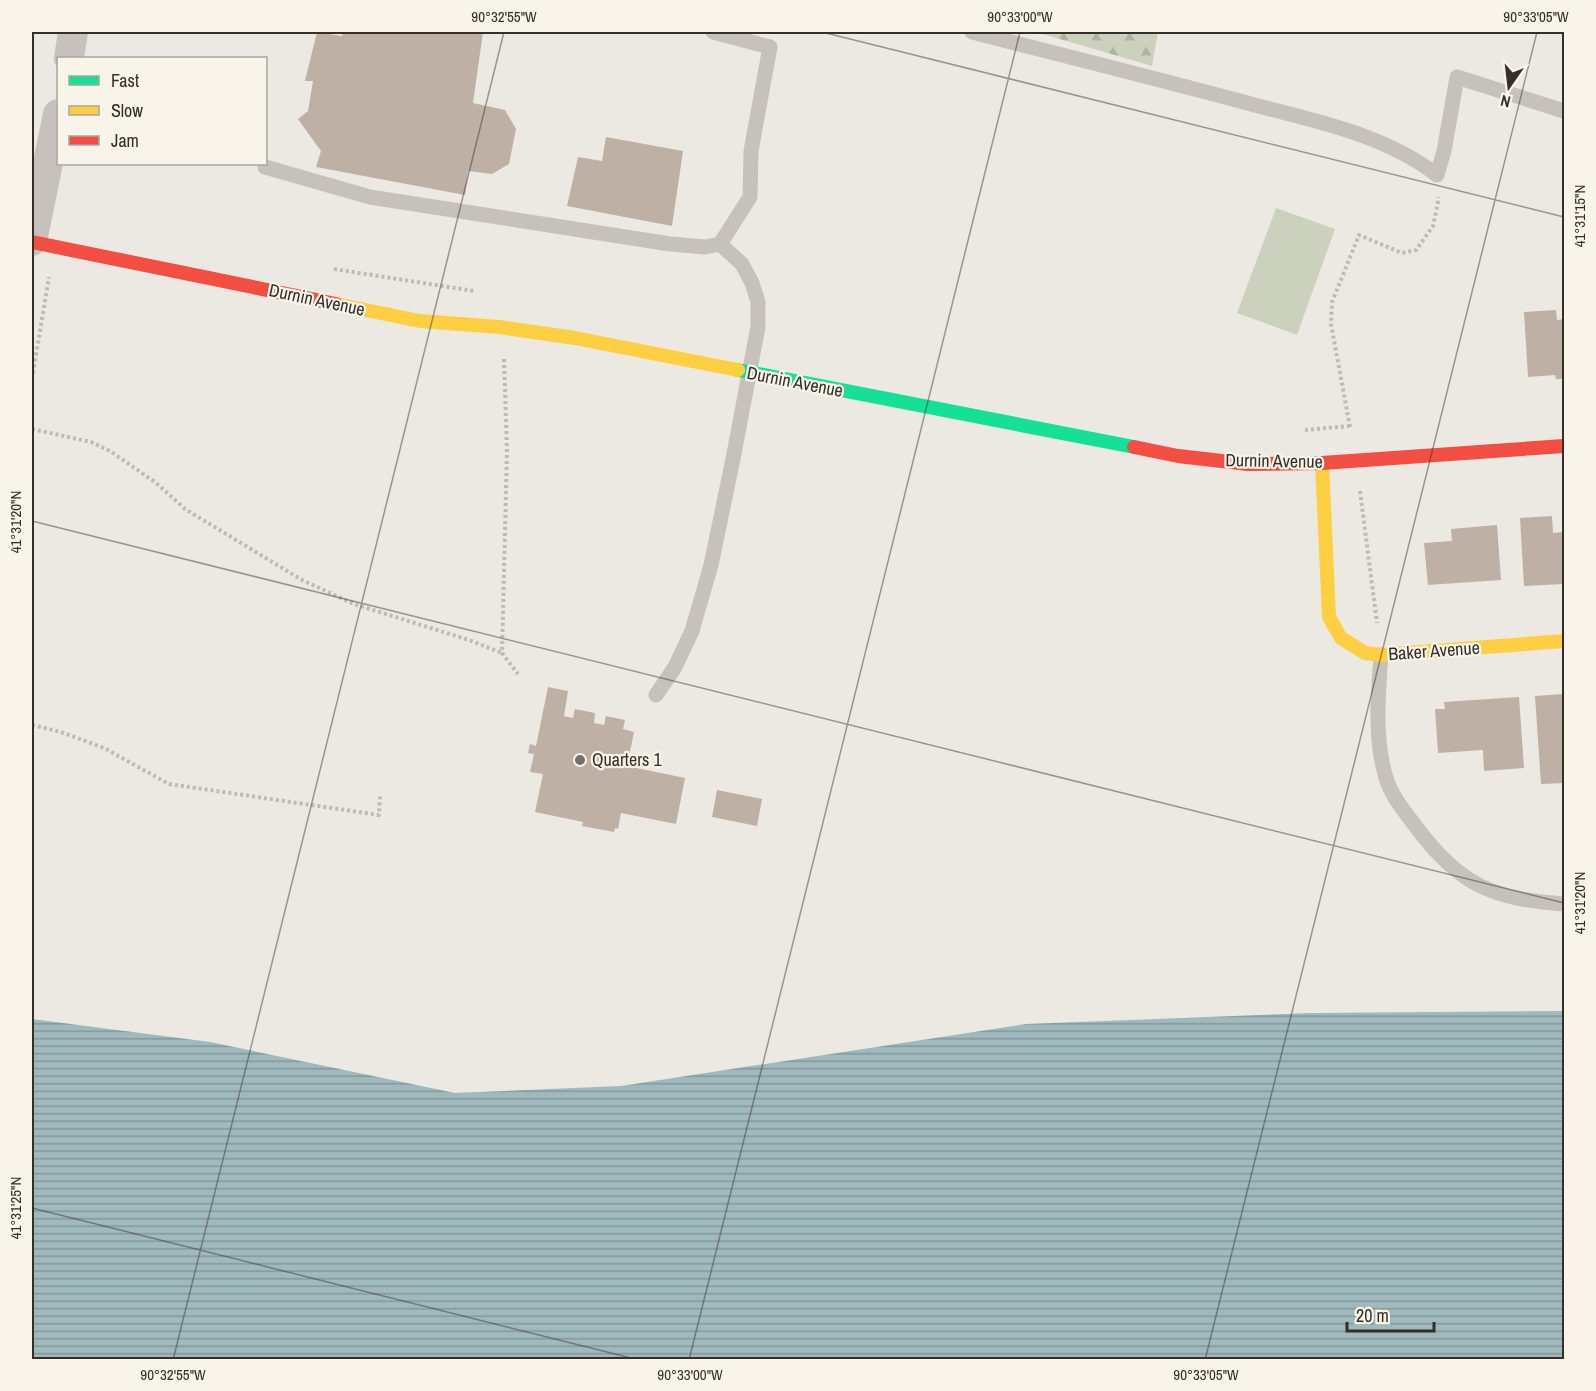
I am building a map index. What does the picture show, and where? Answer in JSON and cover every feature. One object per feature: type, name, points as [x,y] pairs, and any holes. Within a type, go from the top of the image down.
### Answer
[{"type":"street","points":[[69,57],[73,32]]},
{"type":"street","points":[[32,242],[57,119]]},
{"type":"street","name":"Durnin Avenue","points":[[32,242],[420,321],[499,327],[575,338],[1178,456],[1248,464],[1322,463],[1564,446]]},
{"type":"street","name":"Baker Avenue","points":[[1322,463],[1329,617],[1341,638],[1365,653],[1381,655],[1564,641]]},
{"type":"lane","points":[[265,167],[369,197],[670,244],[705,247],[720,244],[750,197],[751,151],[770,46],[713,32]]},
{"type":"lane","points":[[972,32],[1180,85],[1369,137],[1423,164],[1437,175],[1444,151],[1457,77],[1564,111]]},
{"type":"lane","points":[[656,694],[675,667],[692,632],[711,565],[758,327],[758,302],[752,283],[742,264],[720,244]]},
{"type":"lane","points":[[1381,655],[1377,697],[1380,742],[1386,778],[1397,802],[1435,852],[1454,870],[1475,884],[1505,896],[1532,902],[1564,904]]},
{"type":"path","points":[[1352,435],[1331,324],[1332,302],[1359,235],[1402,253],[1416,250],[1433,226],[1440,201],[1437,175]]},
{"type":"path","points":[[32,379],[49,275]]},
{"type":"path","points":[[499,327],[505,368],[507,451],[502,653]]},
{"type":"path","points":[[1304,430],[1349,426]]},
{"type":"path","points":[[32,429],[91,442],[110,451],[155,482],[186,509],[302,580],[354,604],[469,639],[502,653],[518,674]]},
{"type":"path","points":[[1359,481],[1378,630]]},
{"type":"path","points":[[32,725],[62,732],[104,748],[169,784],[379,815],[380,795]]},
{"type":"green space","points":[[1036,32],[1158,32],[1152,66]]},
{"type":"green space","points":[[1276,208],[1335,229],[1297,335],[1237,313]]},
{"type":"water","points":[[1564,1011],[1564,1359],[32,1359],[32,1019],[210,1042],[455,1093],[621,1086],[1026,1024],[1312,1013]]},
{"type":"building","points":[[317,32],[342,36],[343,32],[483,32],[473,103],[505,110],[516,129],[509,164],[492,174],[468,171],[465,195],[316,167],[321,151],[298,119],[308,111],[313,81],[305,81]]},
{"type":"building","points":[[606,137],[683,151],[672,226],[567,206],[578,157],[602,161]]},
{"type":"building","points":[[1556,310],[1557,320],[1564,319],[1564,379],[1556,379],[1555,375],[1528,377],[1524,312]]},
{"type":"building","points":[[1552,516],[1553,533],[1564,532],[1564,584],[1524,586],[1520,518]]},
{"type":"building","points":[[1497,525],[1501,580],[1428,585],[1424,543],[1452,541],[1451,529]]},
{"type":"building","name":"Quarters 1","points":[[548,687],[568,691],[564,716],[573,718],[575,709],[595,713],[594,723],[604,725],[606,716],[625,720],[623,729],[634,732],[627,766],[685,778],[676,824],[621,813],[618,829],[615,828],[614,832],[582,826],[583,822],[535,812],[543,774],[530,772],[534,754],[528,753],[530,744],[536,746]]},
{"type":"building","points":[[1564,694],[1564,783],[1541,784],[1535,696]]},
{"type":"building","points":[[1519,697],[1524,768],[1484,771],[1483,750],[1438,753],[1435,709],[1445,709],[1444,702]]},
{"type":"building","points":[[717,790],[762,799],[757,826],[712,817]]},
{"type":"traffic: fast","points":[[738,370],[1134,447]]},
{"type":"traffic: slow","points":[[336,304],[420,321],[499,327],[575,338],[738,370]]},
{"type":"traffic: slow","points":[[1322,463],[1329,617],[1341,638],[1365,653],[1381,655],[1564,641]]},
{"type":"traffic: jam","points":[[32,242],[336,304]]},
{"type":"traffic: jam","points":[[1134,447],[1178,456],[1248,464],[1322,463],[1564,446]]},
{"type":"place","name":"Quarters 1","points":[[580,760]]}]
